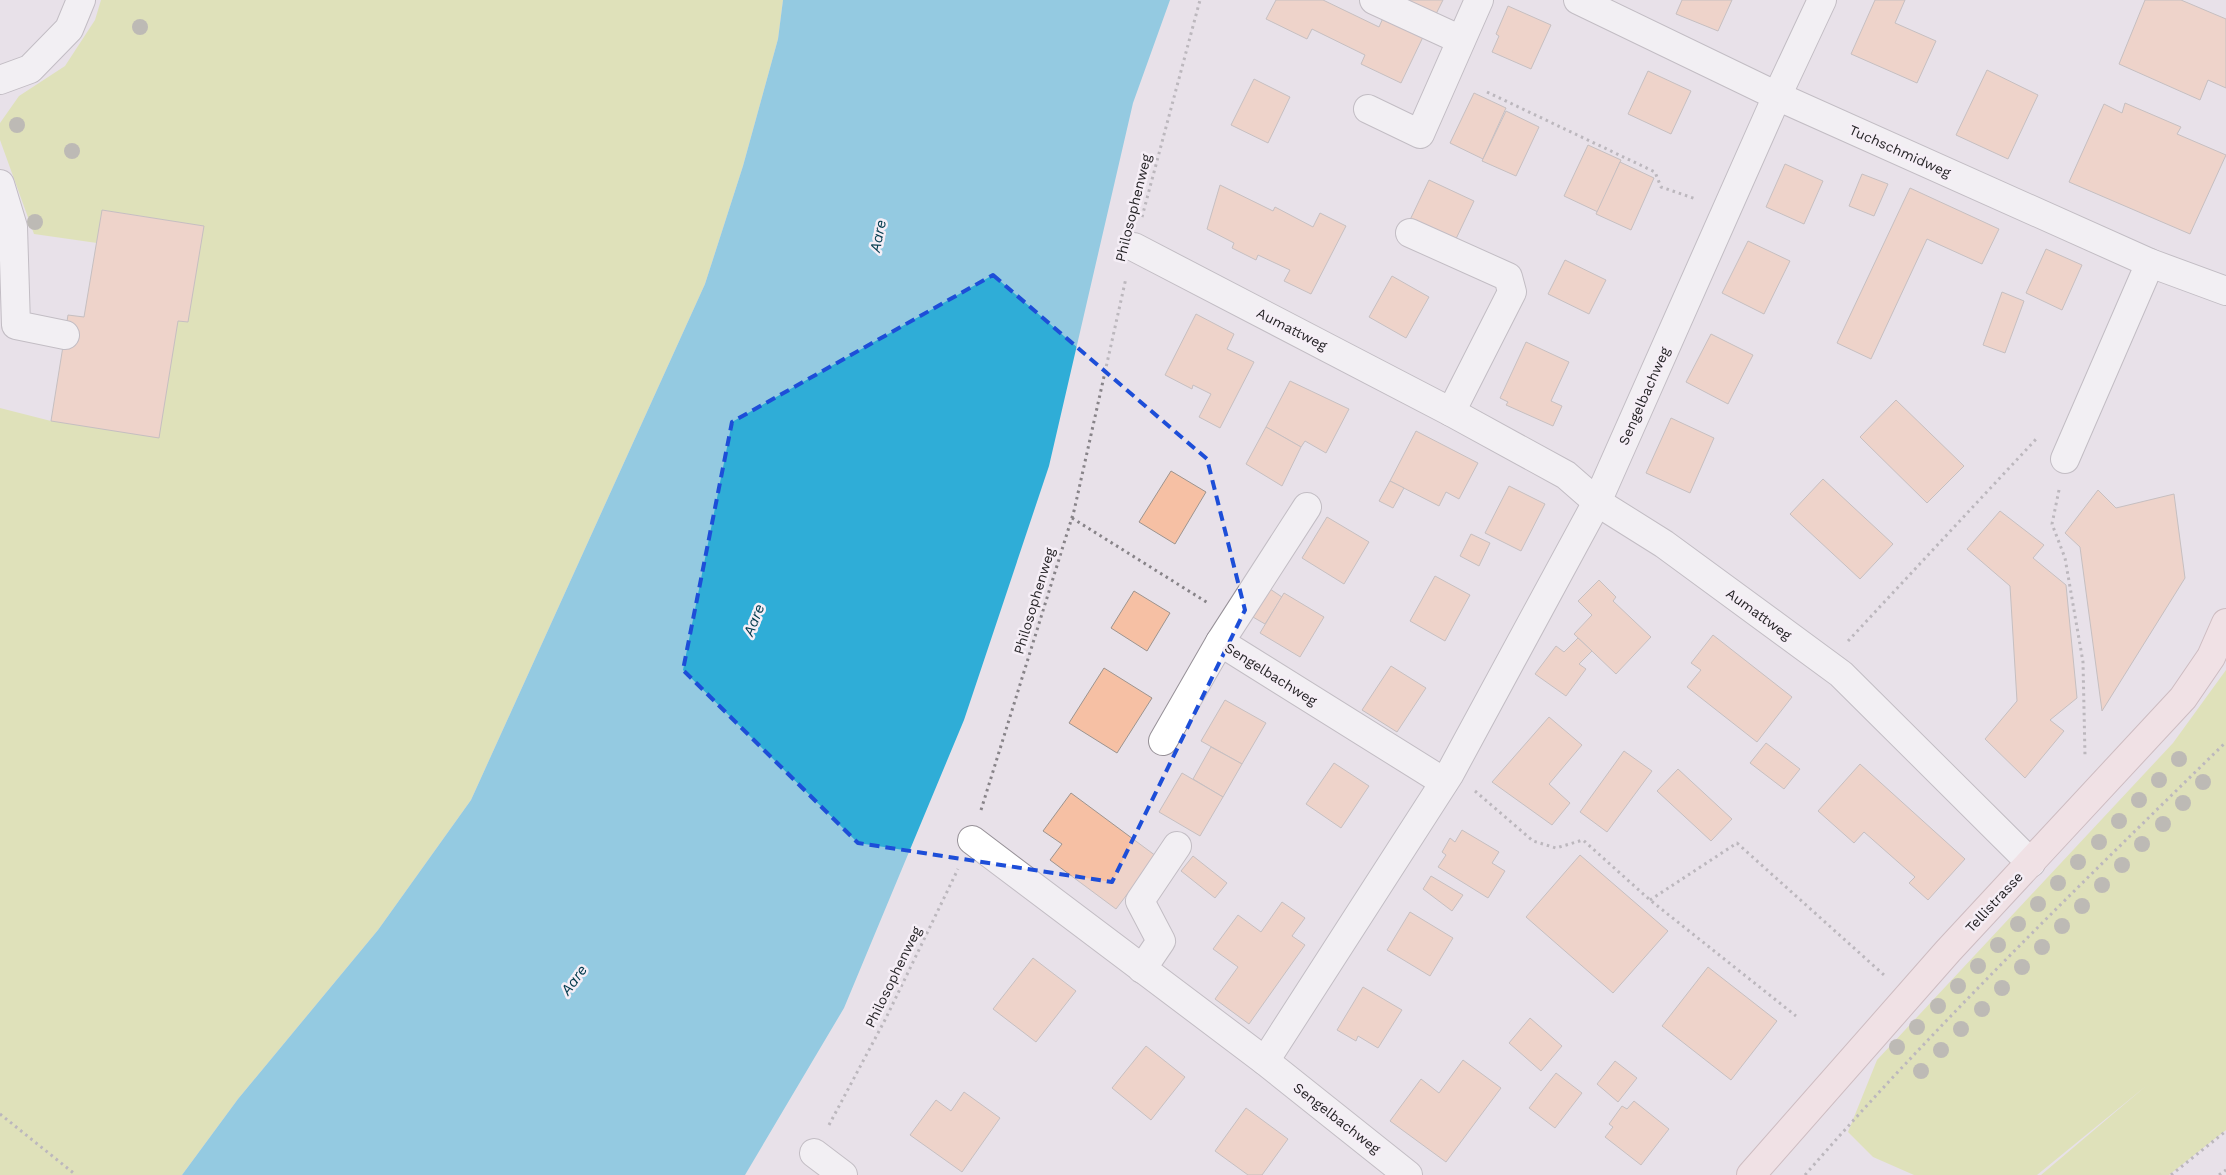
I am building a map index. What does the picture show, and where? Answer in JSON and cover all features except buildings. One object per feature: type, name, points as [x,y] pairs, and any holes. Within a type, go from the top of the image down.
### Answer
[{"type":"main road","name":"Tellistrasse","points":[[1752,1175],[1908,997],[2183,698],[2211,657],[2226,623]]},
{"type":"street","points":[[0,80],[30,69],[68,29],[81,0]]},
{"type":"street","points":[[1374,0],[1461,40]]},
{"type":"street","points":[[1368,109],[1420,134],[1479,0]]},
{"type":"street","name":"Tuchschmidweg","points":[[1578,0],[1777,96],[2150,263],[2226,291]]},
{"type":"street","name":"Sengelbachweg","points":[[1265,1061],[1447,778],[1597,502],[1777,96],[1822,0]]},
{"type":"street","points":[[0,184],[13,227],[16,325],[65,335]]},
{"type":"street","points":[[1410,232],[1508,277],[1512,292],[1451,412]]},
{"type":"street","name":"Aumattweg","points":[[1134,247],[1451,412],[1566,475],[1597,502],[1664,544],[1841,674],[2031,864]]},
{"type":"street","points":[[2065,460],[2150,263]]},
{"type":"street","points":[[1163,741],[1220,642],[1307,507]]},
{"type":"street","name":"Sengelbachweg","points":[[1220,642],[1447,778]]},
{"type":"street","name":"Sengelbachweg","points":[[972,840],[1265,1061],[1408,1175]]},
{"type":"street","points":[[1142,969],[1162,941],[1140,902],[1177,846]]},
{"type":"street","points":[[814,1153],[843,1175]]},
{"type":"path","name":"Philosophenweg","points":[[814,1153],[886,1018],[972,840],[1072,518],[1134,247],[1200,0]]},
{"type":"path","points":[[1487,92],[1655,172],[1661,187],[1727,209]]},
{"type":"path","points":[[1828,664],[2041,433]]},
{"type":"path","points":[[2065,460],[2052,524],[2065,558],[2083,662],[2084,753],[2093,796]]},
{"type":"path","name":"Sengelbachweg","points":[[1072,518],[1215,607],[1220,642]]},
{"type":"path","points":[[1805,1175],[1866,1105],[1992,975],[2226,742]]},
{"type":"path","points":[[1447,778],[1465,783],[1534,841],[1556,848],[1583,840],[1650,900],[1796,1016]]},
{"type":"path","points":[[1650,900],[1737,843],[1908,997]]},
{"type":"path","points":[[0,1114],[76,1175]]},
{"type":"path","points":[[2171,1175],[2226,1131]]},
{"type":"path","points":[[2219,1175],[2226,1170]]},
{"type":"highlighted area","points":[[993,275],[1207,459],[1245,610],[1112,882],[858,843],[683,670],[732,422]]},
{"type":"green space","points":[[101,0],[783,0],[778,39],[743,166],[705,284],[471,800],[378,930],[238,1099],[182,1175],[0,1175],[0,408],[51,421],[178,321],[203,226],[103,210],[97,243],[34,234],[0,140],[0,123],[19,96],[65,66],[95,20]]},
{"type":"green space","points":[[2226,670],[2226,1130],[2169,1175],[2041,1175],[2146,1086],[2037,1175],[1914,1175],[1873,1157],[1848,1132],[1877,1060],[2173,743]]},
{"type":"water","name":"Aare","points":[[783,0],[1170,0],[1133,103],[1049,466],[964,720],[844,1008],[745,1175],[182,1175],[238,1099],[378,930],[471,800],[705,284],[743,166],[778,39]]}]
